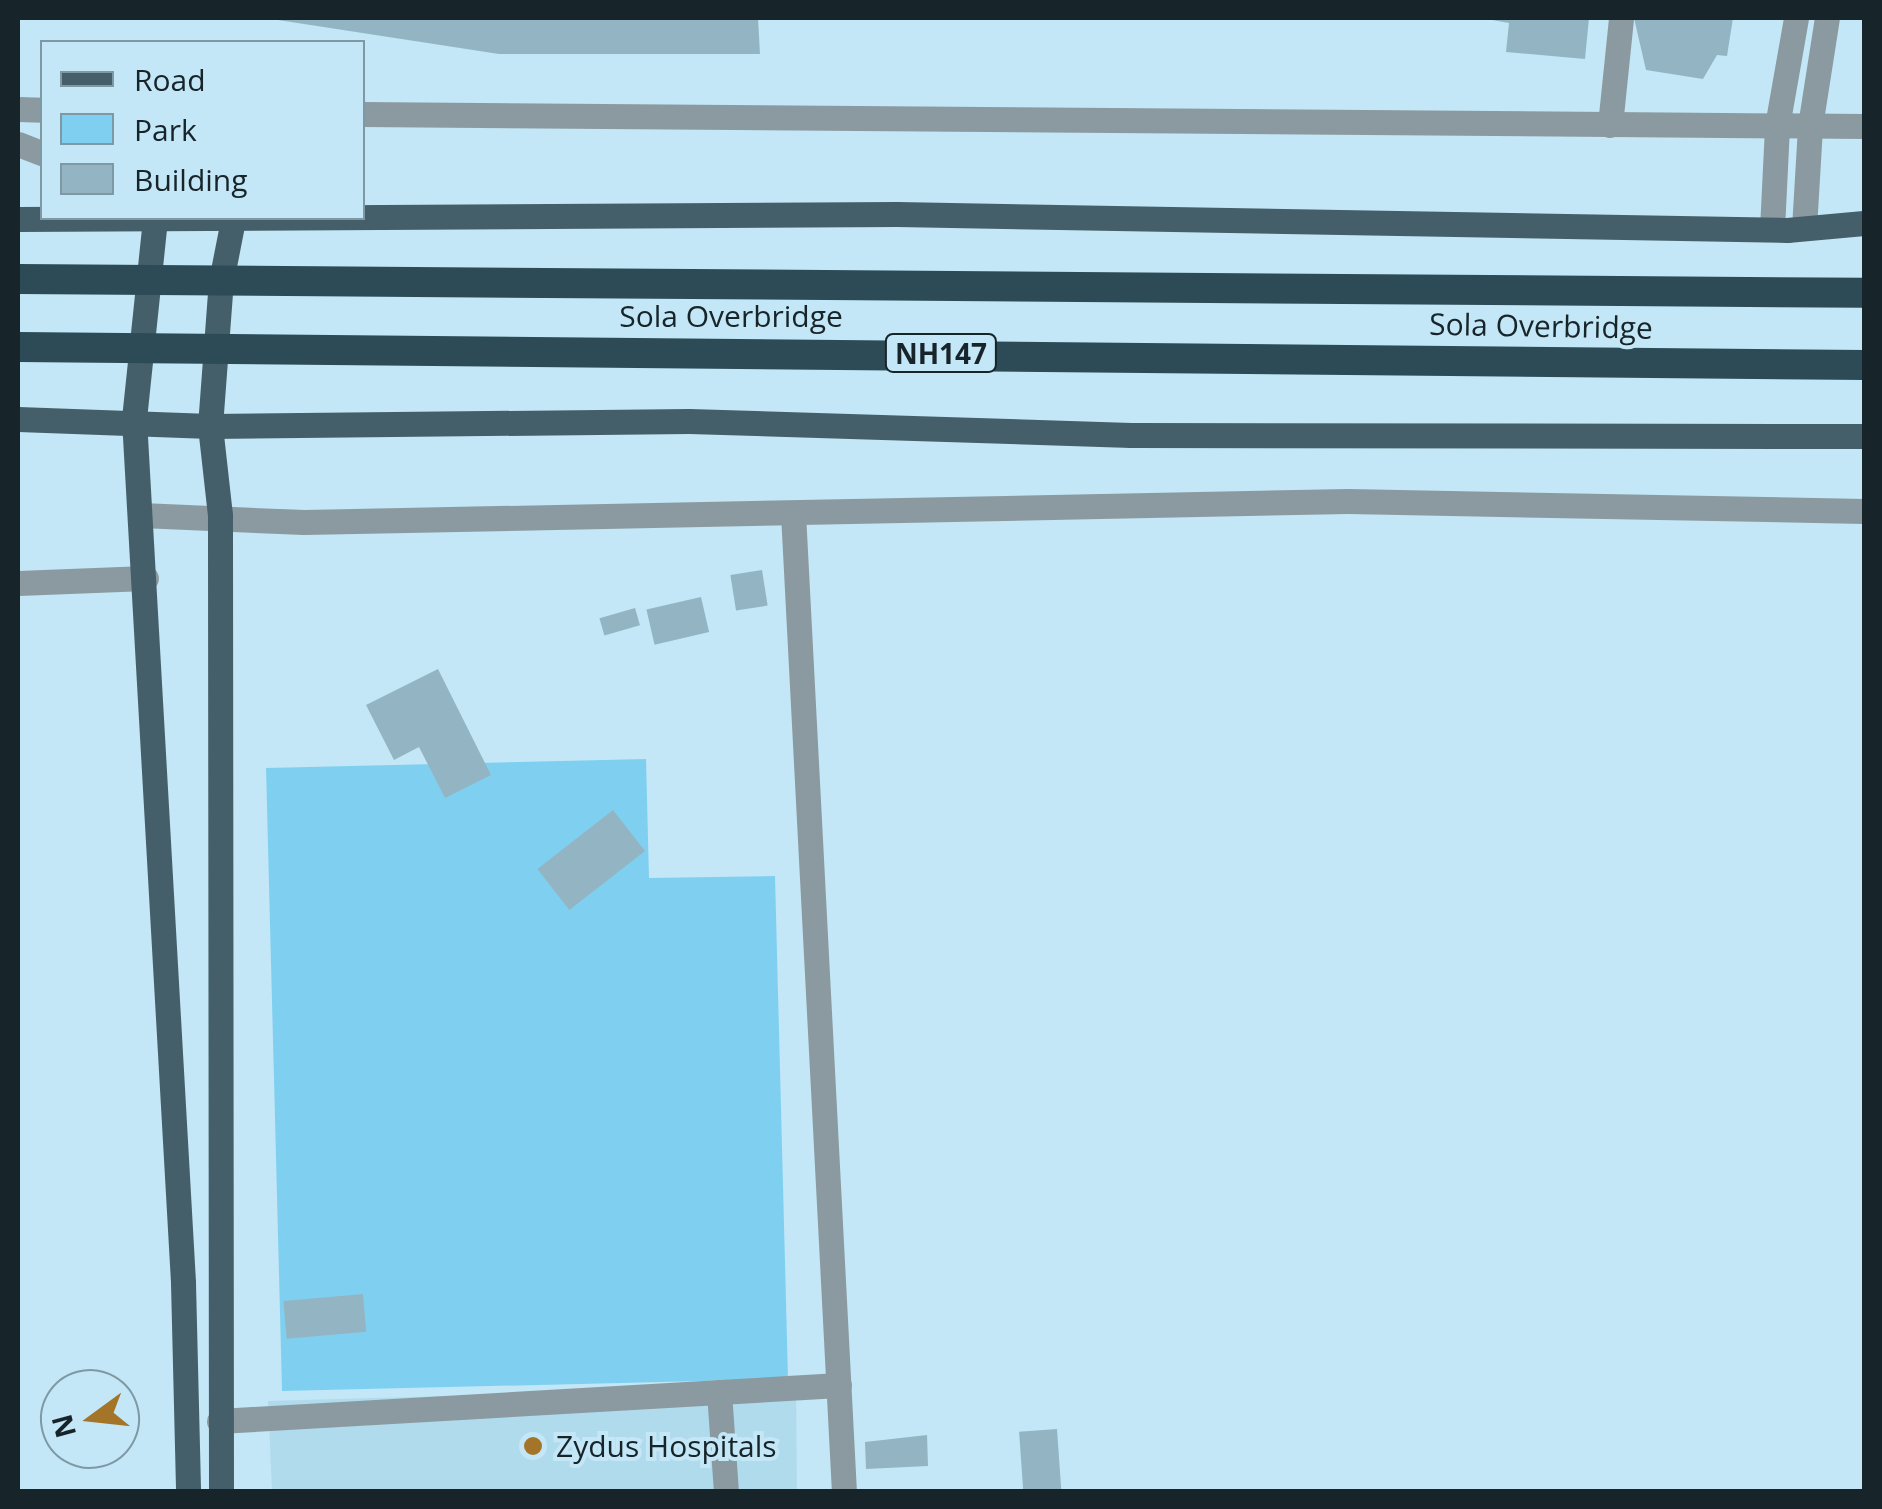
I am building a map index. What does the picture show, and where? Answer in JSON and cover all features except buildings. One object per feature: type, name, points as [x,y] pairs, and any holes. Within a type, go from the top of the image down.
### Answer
[{"type":"highway","name":"Sola Overbridge","points":[[18,279],[1864,293]]},
{"type":"highway","name":"Sola Overbridge","points":[[18,347],[1864,365]]},
{"type":"main road","points":[[365,218],[897,214],[1772,229],[1864,223]]},
{"type":"main road","points":[[155,220],[134,418],[146,578],[188,1492]]},
{"type":"main road","points":[[221,1492],[220,514],[210,426],[221,281],[233,220]]},
{"type":"main road","points":[[18,419],[134,418],[210,426],[689,421],[1131,435],[1864,436]]},
{"type":"street","points":[[1610,126],[1621,18]]},
{"type":"street","points":[[1772,229],[1778,126],[1796,18]]},
{"type":"street","points":[[1804,228],[1810,126],[1827,18]]},
{"type":"street","points":[[365,114],[1864,126]]},
{"type":"street","points":[[141,515],[220,514],[304,522],[1348,501],[1864,511]]},
{"type":"street","points":[[793,513],[844,1492]]},
{"type":"street","points":[[18,583],[146,578]]},
{"type":"street","points":[[219,1421],[839,1385]]},
{"type":"street","points":[[719,1392],[726,1492]]},
{"type":"shaded area","name":"Zydus Hospitals","points":[[796,1386],[797,1491],[272,1491],[268,1401]]},
{"type":"green space","points":[[646,759],[649,878],[775,876],[788,1379],[282,1391],[266,768]]},
{"type":"place","name":"Zydus Hospitals","points":[[533,1446]]}]
